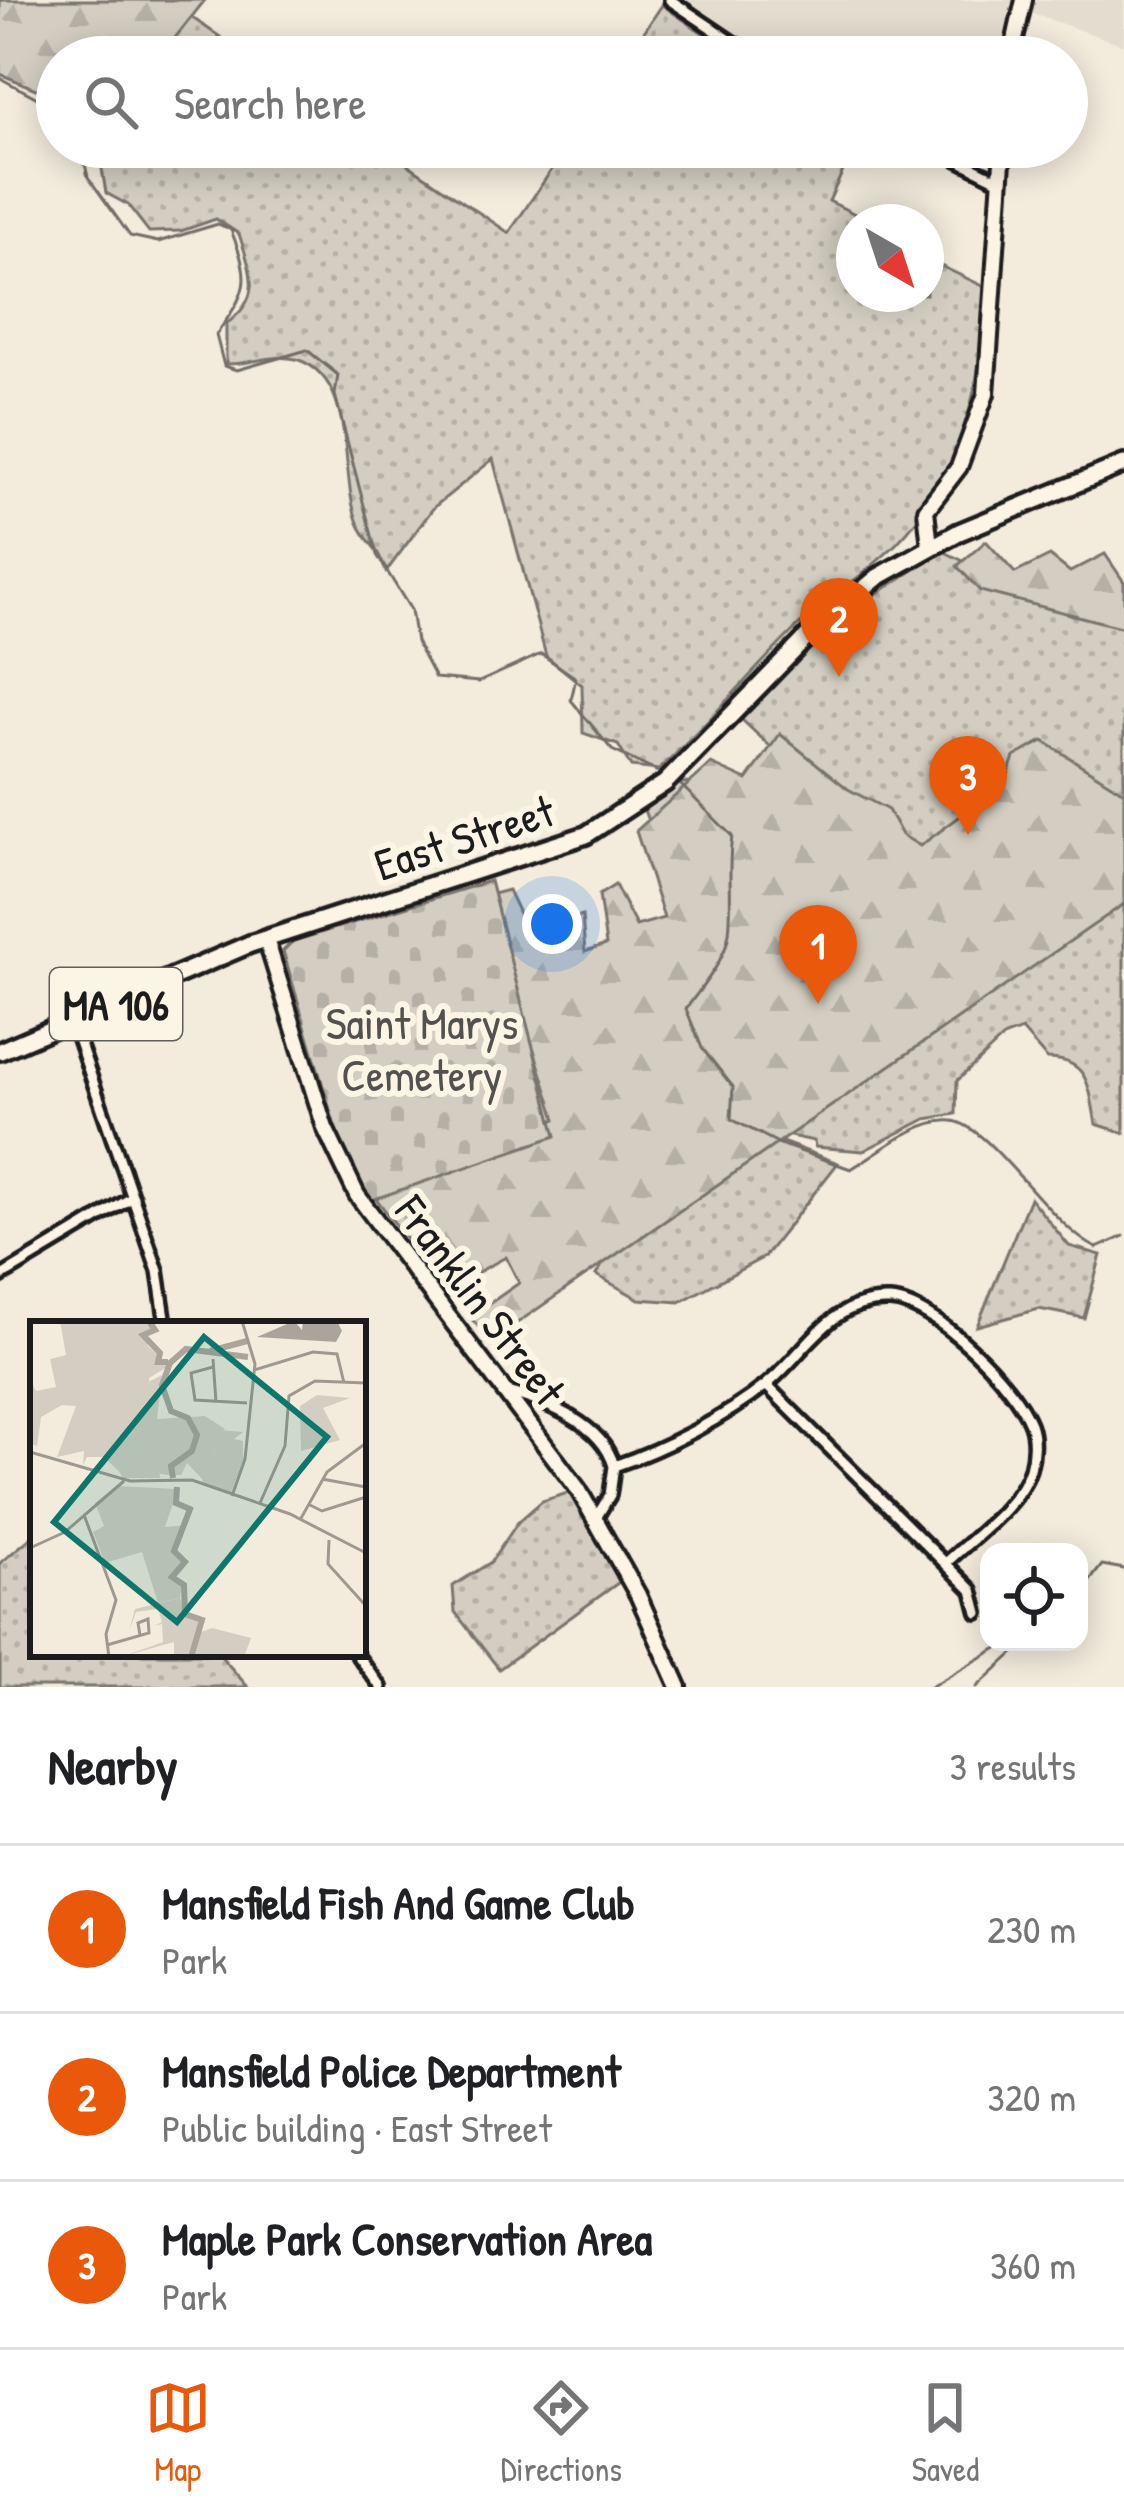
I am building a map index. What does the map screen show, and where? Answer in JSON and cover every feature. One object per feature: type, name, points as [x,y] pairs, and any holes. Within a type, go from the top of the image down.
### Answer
[{"type":"main road","name":"MA 106","points":[[930,547],[1124,464]]},
{"type":"main road","name":"East Street","points":[[0,1051],[266,939],[554,849],[613,820],[671,778],[803,640],[878,577],[930,547]]},
{"type":"street","points":[[670,0],[724,36]]},
{"type":"street","points":[[1016,36],[1024,0]]},
{"type":"street","points":[[974,168],[1000,181]]},
{"type":"street","points":[[930,547],[926,510],[959,467],[986,394],[1001,168]]},
{"type":"street","name":"Franklin Street","points":[[266,939],[325,1128],[345,1174],[379,1230],[596,1518],[680,1687]]},
{"type":"street","points":[[73,1024],[158,1271],[166,1321]]},
{"type":"street","points":[[0,1277],[133,1197]]},
{"type":"street","points":[[614,1466],[639,1457],[766,1385],[831,1319],[869,1303],[891,1300],[922,1311],[967,1347],[1028,1419],[1032,1457],[1019,1492],[946,1563]]},
{"type":"street","points":[[766,1385],[946,1563],[972,1591],[977,1612]]},
{"type":"street","points":[[502,1390],[551,1407],[589,1429],[614,1466],[610,1495],[596,1518]]},
{"type":"street","points":[[358,1657],[382,1687]]},
{"type":"shaded area","points":[[680,0],[1014,0],[1006,36],[734,36]]},
{"type":"shaded area","points":[[1034,0],[1124,0],[1124,45],[1030,13]]},
{"type":"green space","points":[[0,0],[205,0],[177,36],[36,36],[36,89],[0,74]]},
{"type":"green space","points":[[662,5],[707,36],[641,36]]},
{"type":"green space","points":[[191,17],[219,36],[176,36]]},
{"type":"green space","points":[[102,168],[413,168],[509,233],[553,168],[844,168],[829,201],[836,204],[836,312],[944,312],[944,268],[987,288],[974,391],[954,456],[939,486],[898,542],[793,631],[659,770],[631,767],[618,745],[583,733],[582,685],[546,656],[493,459],[434,507],[386,572],[359,525],[339,409],[318,371],[290,358],[226,364],[226,324],[250,295],[248,261],[239,234],[216,219],[181,231],[149,232],[128,205],[106,193]]},
{"type":"green space","points":[[986,541],[1015,573],[1050,556],[1070,572],[1105,554],[1124,582],[1124,628],[980,591],[957,566]]},
{"type":"green space","points":[[943,551],[1020,589],[1124,596],[1124,1133],[1096,1124],[1079,1070],[1061,1060],[1047,1059],[1022,1030],[1005,1036],[957,1081],[956,1114],[926,1119],[863,1151],[815,1147],[814,1141],[737,1125],[838,1163],[764,1257],[680,1302],[639,1299],[596,1275],[628,1224],[673,889],[644,810],[679,782],[829,802],[740,718],[842,616]]},
{"type":"green space","points":[[780,734],[848,789],[888,810],[902,835],[920,846],[1005,783],[1014,757],[1043,741],[1124,792],[1124,904],[491,1341],[470,1317],[519,1283],[506,1257],[445,1290],[368,1188],[556,1119],[485,896],[508,890],[527,930],[582,916],[585,952],[606,945],[599,895],[615,885],[636,926],[664,918],[636,831],[711,764],[747,780]]},
{"type":"green space","name":"Saint Marys Cemetery","points":[[490,881],[556,1136],[369,1201],[344,1157],[283,951],[293,941]]},
{"type":"green space","points":[[1030,1198],[1069,1246],[1101,1255],[1084,1318],[1039,1309],[977,1326]]},
{"type":"green space","points":[[571,1492],[622,1580],[499,1669],[455,1612],[453,1586],[491,1562],[518,1522],[542,1501]]},
{"type":"green space","points":[[30,1538],[30,1657],[222,1657],[248,1687],[0,1687],[0,1563]]},
{"type":"waterway","points":[[0,78],[36,97]]},
{"type":"waterway","points":[[86,168],[130,236],[158,242],[218,224],[231,230],[244,274],[235,307],[216,335],[224,366],[237,370],[307,350],[338,375],[335,395],[377,555],[411,610],[416,642],[435,678],[479,682],[541,654],[576,678],[571,700],[612,750],[664,775]]},
{"type":"waterway","points":[[678,782],[732,836],[727,944],[686,1009],[702,1048],[733,1087],[731,1119],[780,1144],[851,1169],[913,1131],[952,1121],[984,1139],[1079,1237],[1097,1248],[1124,1236]]},
{"type":"waterway","points":[[1088,1583],[1102,1565],[1124,1569]]},
{"type":"waterway","points":[[930,1687],[992,1651]]},
{"type":"waterway","points":[[977,1687],[1016,1651]]},
{"type":"place","name":"Mansfield Police Department","points":[[839,677]]},
{"type":"place","name":"Maple Park Conservation Area","points":[[968,835]]},
{"type":"place","name":"Mansfield Fish And Game Club","points":[[818,1004]]}]
